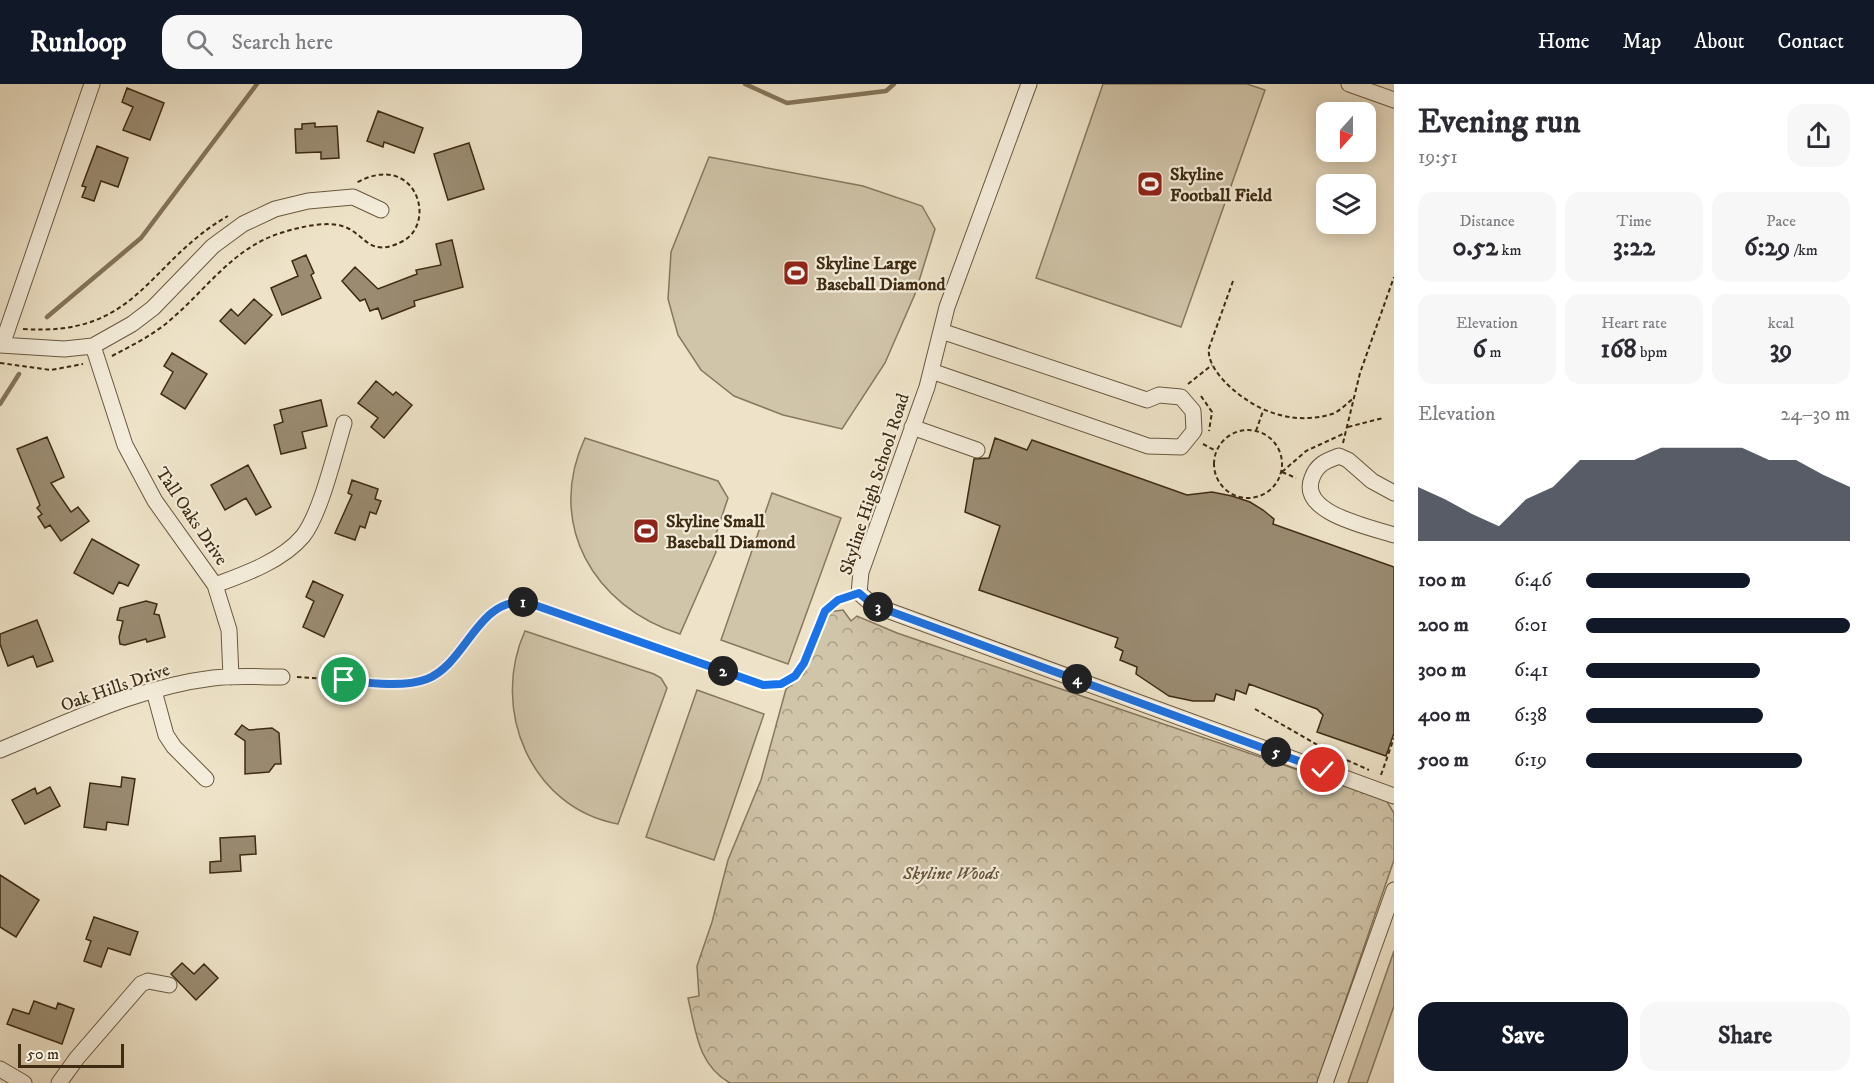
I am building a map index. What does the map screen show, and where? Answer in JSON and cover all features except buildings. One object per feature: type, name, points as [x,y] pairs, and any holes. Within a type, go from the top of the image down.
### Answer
[{"type":"street","points":[[92,84],[1,345],[64,349],[93,346],[132,324],[153,308],[213,246],[243,224],[275,209],[308,201],[353,197],[381,210]]},
{"type":"street","name":"Skyline High School Road","points":[[1029,84],[947,306],[931,371],[861,572],[859,593],[873,605],[1394,796]]},
{"type":"street","points":[[1349,84],[1394,100]]},
{"type":"street","points":[[931,371],[1148,446],[1181,447],[1194,431],[1193,411],[1181,397],[1159,395],[1147,400],[941,331]]},
{"type":"street","name":"Tall Oaks Drive","points":[[93,346],[125,445],[155,501],[215,585],[229,630],[231,677]]},
{"type":"street","points":[[215,585],[286,552],[304,535],[320,500],[344,423]]},
{"type":"street","points":[[912,427],[977,450]]},
{"type":"street","points":[[1394,493],[1372,481],[1339,456],[1324,462],[1315,469],[1309,484],[1314,500],[1323,510],[1394,535]]},
{"type":"street","name":"Oak Hills Drive","points":[[0,750],[102,708],[154,690],[213,678],[282,677]]},
{"type":"street","points":[[154,690],[166,735],[174,747],[206,779]]},
{"type":"street","points":[[1325,1083],[1394,890]]},
{"type":"street","points":[[59,1083],[77,1058],[141,984],[148,981],[169,984]]},
{"type":"street","points":[[0,1069],[24,1083]]},
{"type":"path","points":[[109,357],[164,325],[230,261],[254,244],[284,232],[336,224],[346,226],[361,241],[373,246],[388,247],[404,241],[413,232],[418,220],[416,195],[397,176],[382,173],[352,186]]},
{"type":"path","points":[[8,326],[48,329],[103,318],[140,294],[200,235],[233,213]]},
{"type":"path","points":[[1339,456],[1354,398],[1394,277]]},
{"type":"path","points":[[1233,281],[1208,355],[1220,377],[1245,401],[1263,411],[1306,418],[1334,414],[1354,398]]},
{"type":"path","points":[[0,363],[51,369],[86,363]]},
{"type":"path","points":[[1256,431],[1263,411]]},
{"type":"path","points":[[1346,428],[1383,418]]},
{"type":"path","points":[[1282,472],[1279,450],[1273,441],[1256,431],[1242,430],[1231,434],[1216,451],[1214,462],[1220,484],[1238,497],[1260,496],[1270,491],[1282,472],[1306,452],[1345,432]]},
{"type":"path","points":[[1202,444],[1216,451]]},
{"type":"path","points":[[1282,472],[1296,478]]},
{"type":"path","points":[[306,678],[344,680],[350,684],[414,682],[427,679],[440,672],[491,612],[508,603],[526,602],[763,685],[781,684],[800,670],[825,611],[838,600],[859,593]]},
{"type":"path","points":[[1255,709],[1333,754],[1388,777]]},
{"type":"path","points":[[1381,775],[1394,738]]},
{"type":"green space","name":"Skyline Football Field","points":[[1103,84],[1247,84],[1265,90],[1181,327],[1036,278]]},
{"type":"green space","name":"Skyline Large Baseball Diamond","points":[[709,157],[863,186],[922,206],[935,229],[915,294],[885,363],[842,429],[783,415],[734,396],[701,370],[678,335],[668,299],[671,252]]},
{"type":"green space","name":"Skyline Small Baseball Diamond","points":[[585,438],[718,481],[728,498],[713,543],[716,552],[680,634],[650,621],[623,604],[602,583],[585,558],[575,531],[571,501],[574,470]]},
{"type":"green space","points":[[772,493],[841,518],[788,664],[721,640]]},
{"type":"green space","name":"Skyline Woods","points":[[843,610],[851,621],[857,616],[897,633],[1386,800],[1394,813],[1394,860],[1317,1083],[730,1083],[719,1076],[711,1067],[700,1046],[688,998],[699,996],[697,966],[712,922],[728,860],[761,780],[786,689],[804,674],[829,612]]},
{"type":"green space","points":[[525,631],[654,674],[661,678],[667,688],[618,824],[587,814],[561,798],[541,776],[525,750],[516,722],[512,691],[515,661]]},
{"type":"green space","points":[[697,690],[764,714],[714,860],[646,837]]},
{"type":"green space","points":[[1394,951],[1394,1006],[1367,1083],[1348,1083]]},
{"type":"waterway","points":[[47,317],[141,238],[257,84]]},
{"type":"waterway","points":[[745,84],[787,103],[886,91],[894,84]]},
{"type":"waterway","points":[[0,404],[19,374]]},
{"type":"place","name":"Skyline Football Field","points":[[1150,184]]},
{"type":"place","name":"Skyline Large Baseball Diamond","points":[[796,273]]},
{"type":"place","name":"Skyline Small Baseball Diamond","points":[[646,531]]},
{"type":"route","points":[[344,680],[388,683],[427,679],[440,672],[491,612],[508,603],[526,602],[763,685],[781,684],[795,676],[800,670],[825,611],[838,600],[859,593],[873,605],[1323,770]]}]
